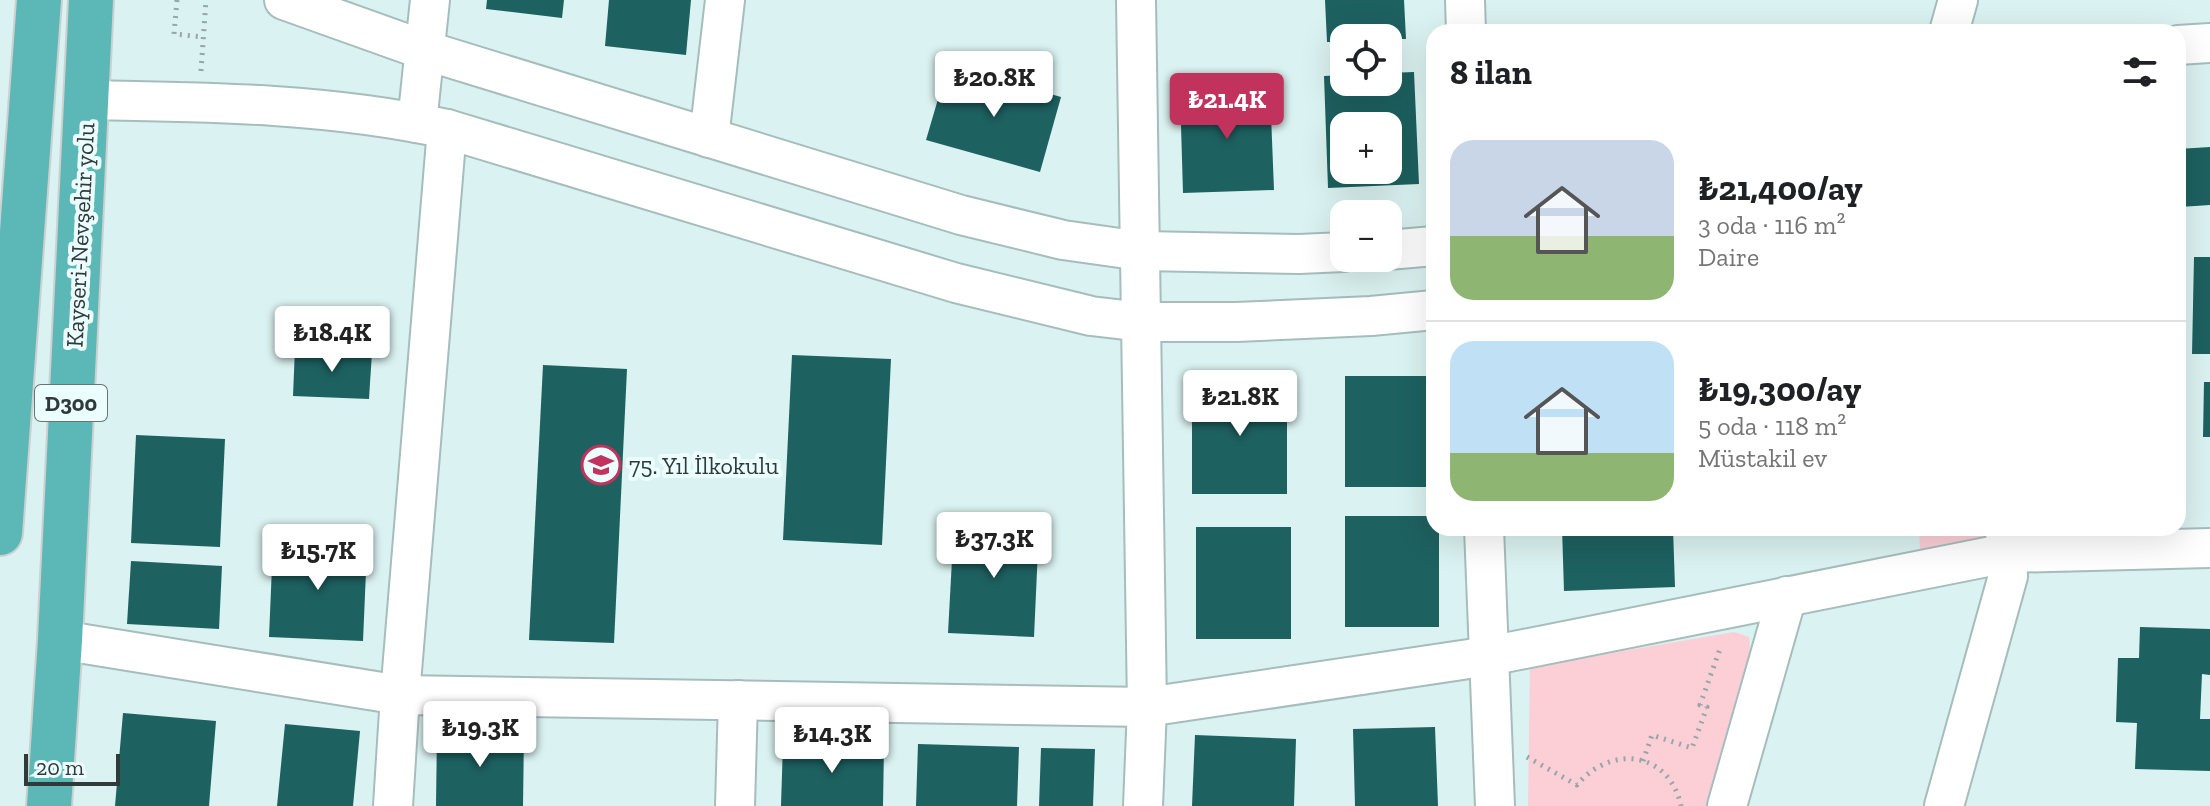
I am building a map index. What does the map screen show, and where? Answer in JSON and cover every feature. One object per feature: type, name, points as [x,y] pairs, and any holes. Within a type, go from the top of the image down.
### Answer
[{"type":"highway","name":"D300","points":[[0,533],[39,0]]},
{"type":"highway","name":"Kayseri-Nevşehir yolu","points":[[49,806],[91,0]]},
{"type":"street","points":[[284,0],[424,50],[709,138],[961,215],[1063,240],[1141,251],[1330,253]]},
{"type":"street","points":[[393,806],[432,126],[424,50],[430,0]]},
{"type":"street","points":[[709,138],[725,0]]},
{"type":"street","points":[[1136,0],[1147,707],[1143,806]]},
{"type":"street","points":[[1465,0],[1466,24]]},
{"type":"street","points":[[1951,24],[1958,0]]},
{"type":"street","points":[[2186,44],[2210,43]]},
{"type":"street","points":[[86,100],[237,103],[328,110],[432,126],[956,283],[1091,316],[1142,322],[1266,321],[1426,311]]},
{"type":"street","points":[[1402,249],[1426,247]]},
{"type":"street","points":[[1484,536],[1495,806]]},
{"type":"street","points":[[60,640],[400,695],[1147,707],[1489,656],[1787,596],[2006,540],[2210,548]]},
{"type":"street","points":[[1944,806],[2008,576],[2006,540]]},
{"type":"street","points":[[1727,806],[1787,596]]},
{"type":"street","points":[[735,806],[738,700]]},
{"type":"path","points":[[177,0],[174,34],[203,37]]},
{"type":"path","points":[[198,102],[206,0]]},
{"type":"path","points":[[1643,761],[1652,735],[1692,748],[1707,707],[1700,705],[1734,607]]},
{"type":"path","points":[[1492,738],[1577,785],[1599,764],[1628,758],[1643,761],[1668,777],[1681,806]]},
{"type":"shaded area","points":[[1919,536],[1986,536],[1984,539],[1920,551]]},
{"type":"shaded area","points":[[1734,632],[1749,637],[1748,679],[1739,723],[1712,806],[1528,806],[1530,667]]},
{"type":"building","points":[[487,0],[564,0],[562,18],[486,9]]},
{"type":"building","points":[[609,0],[691,0],[686,55],[605,46]]},
{"type":"building","points":[[1325,0],[1404,0],[1406,39],[1402,39],[1402,24],[1330,24],[1330,42],[1327,42]]},
{"type":"building","points":[[948,65],[1061,97],[1040,172],[926,140]]},
{"type":"building","points":[[1402,72],[1414,72],[1419,184],[1328,188],[1324,76],[1330,76],[1330,96],[1402,96]]},
{"type":"building","points":[[1270,90],[1274,190],[1183,193],[1180,92]]},
{"type":"building","points":[[2210,147],[2210,205],[2186,207],[2186,148]]},
{"type":"building","points":[[2194,257],[2210,257],[2210,354],[2192,354]]},
{"type":"building","points":[[295,348],[372,352],[369,399],[293,396]]},
{"type":"building","points":[[792,355],[891,359],[882,545],[783,540]]},
{"type":"building","points":[[543,365],[627,369],[614,643],[529,640]]},
{"type":"building","points":[[1345,376],[1426,376],[1426,487],[1345,487]]},
{"type":"building","points":[[1192,382],[1287,382],[1287,494],[1192,494]]},
{"type":"building","points":[[2204,382],[2210,382],[2210,437],[2203,437]]},
{"type":"building","points":[[136,435],[225,439],[220,547],[131,543]]},
{"type":"building","points":[[1345,516],[1426,516],[1426,536],[1439,536],[1439,627],[1345,627]]},
{"type":"building","points":[[954,523],[1039,527],[1034,637],[948,633]]},
{"type":"building","points":[[1196,527],[1291,527],[1291,639],[1196,639]]},
{"type":"building","points":[[1562,536],[1673,536],[1675,587],[1564,591]]},
{"type":"building","points":[[273,543],[367,548],[363,641],[269,637]]},
{"type":"building","points":[[131,561],[222,566],[219,629],[127,624]]},
{"type":"building","points":[[2140,627],[2210,629],[2210,675],[2202,674],[2200,719],[2210,719],[2210,771],[2135,769],[2137,723],[2116,722],[2118,658],[2139,658]]},
{"type":"building","points":[[123,713],[216,721],[209,806],[115,806]]},
{"type":"building","points":[[285,724],[360,731],[353,806],[277,806]]},
{"type":"building","points":[[1435,727],[1438,806],[1355,806],[1353,729]]},
{"type":"building","points":[[437,731],[524,733],[523,806],[436,806]]},
{"type":"building","points":[[1195,735],[1296,739],[1294,806],[1192,806]]},
{"type":"building","points":[[783,743],[884,746],[883,806],[781,806]]},
{"type":"building","points":[[918,744],[1019,747],[1017,806],[916,806]]},
{"type":"building","points":[[1041,748],[1095,749],[1093,806],[1039,806]]},
{"type":"place","name":"75. Yıl İlkokulu","points":[[601,465]]}]
